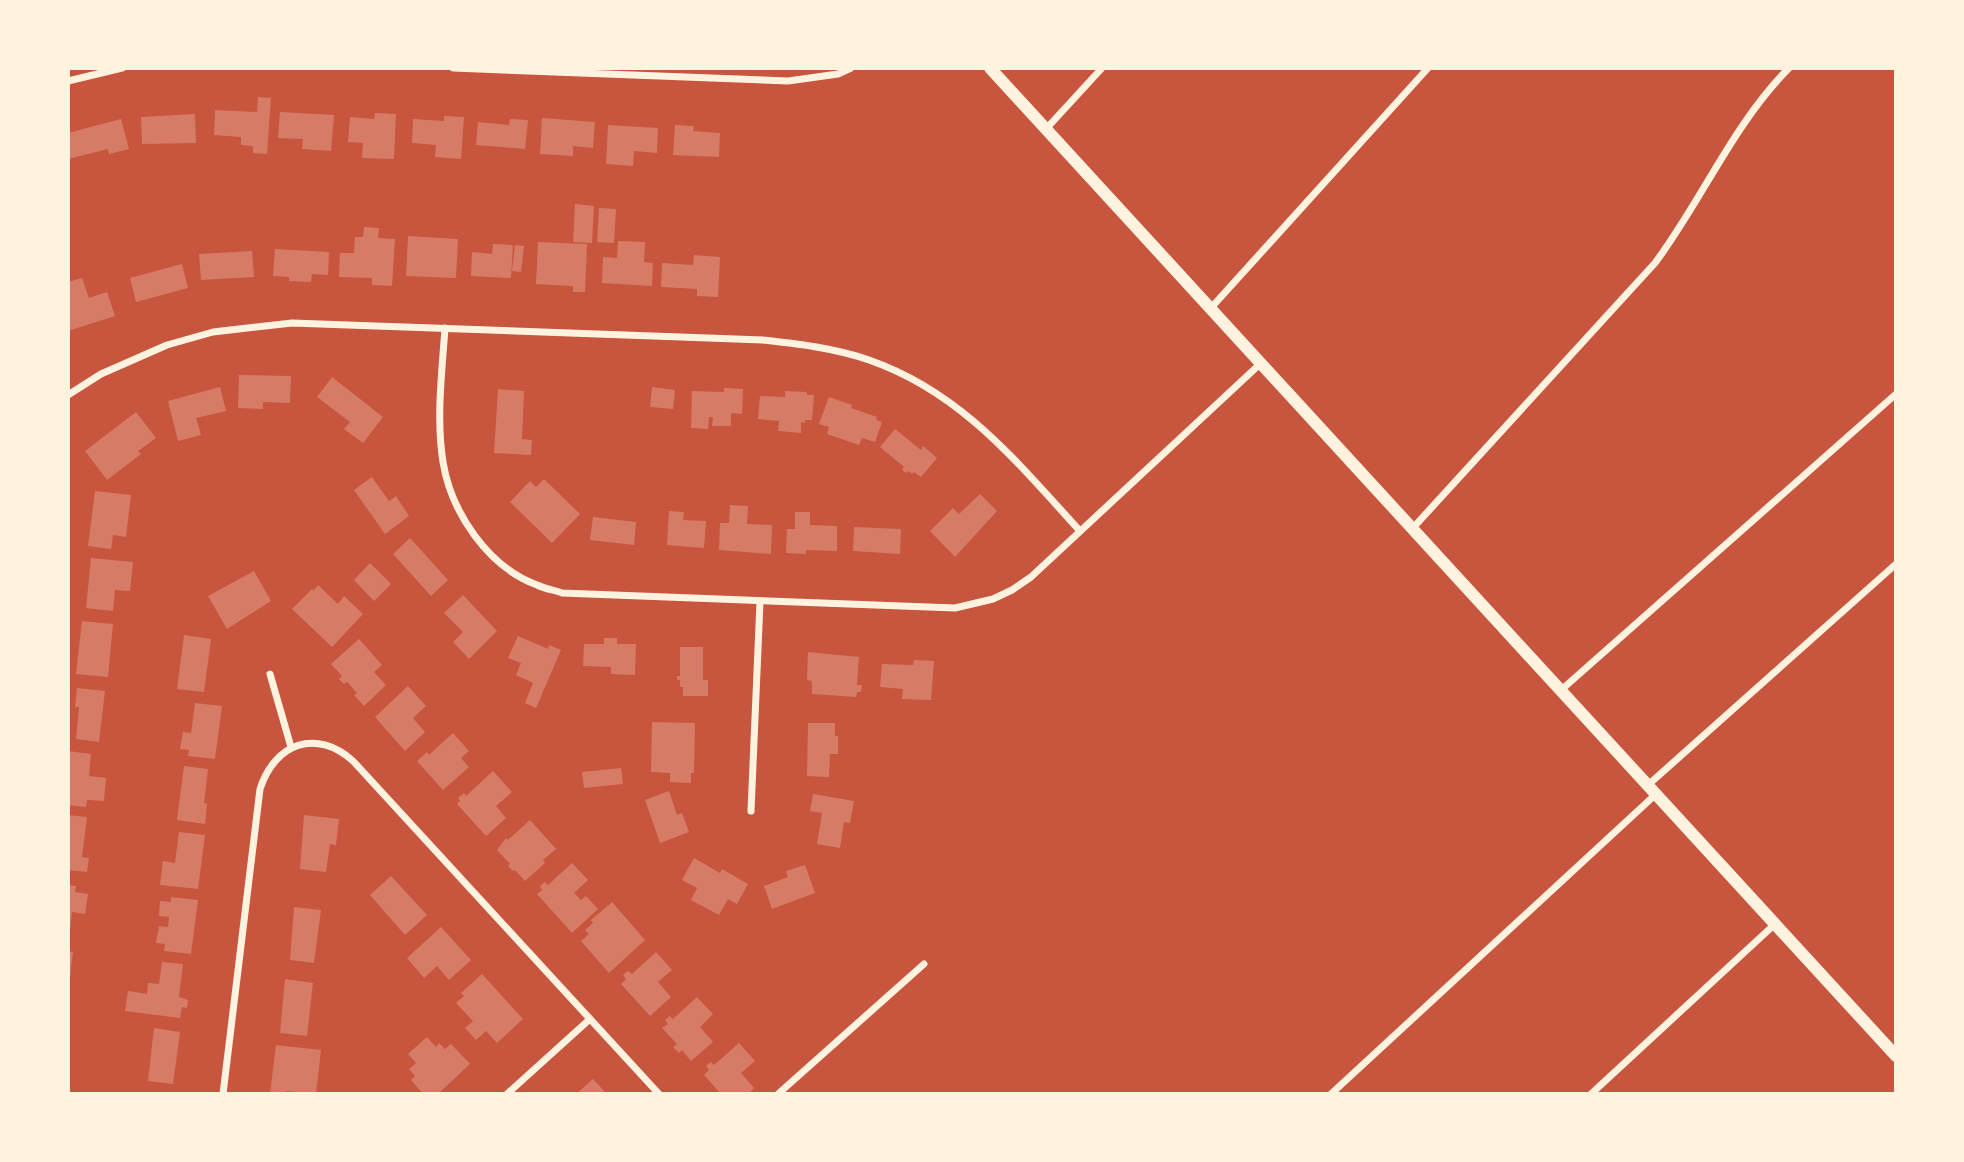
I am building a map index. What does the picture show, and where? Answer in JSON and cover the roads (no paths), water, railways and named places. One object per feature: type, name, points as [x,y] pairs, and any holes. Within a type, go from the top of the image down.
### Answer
[{"type":"street","points":[[68,81],[122,68]]},
{"type":"street","points":[[453,68],[788,81],[838,74],[852,68]]},
{"type":"street","points":[[990,68],[1896,1056]]},
{"type":"street","points":[[1046,129],[1102,68]]},
{"type":"street","points":[[1210,310],[1428,68]]},
{"type":"street","points":[[1412,529],[1655,262],[1674,237],[1759,102],[1789,68]]},
{"type":"street","points":[[68,395],[101,374],[167,345],[213,332],[292,323],[763,340],[834,350],[868,359],[922,384],[965,412],[998,441],[1080,531]]},
{"type":"street","points":[[444,328],[440,410],[443,463],[461,514],[474,535],[492,555],[512,572],[536,585],[562,593],[760,602],[935,609],[972,606],[1013,590],[1031,577],[1261,364]]},
{"type":"street","points":[[1560,692],[1896,394]]},
{"type":"street","points":[[1331,1094],[1651,790],[1896,564]]},
{"type":"street","points":[[751,811],[760,602]]},
{"type":"street","points":[[270,674],[291,747]]},
{"type":"street","points":[[223,1094],[260,789],[265,774],[276,758],[291,747],[309,744],[325,745],[342,751],[353,761],[659,1094]]},
{"type":"street","points":[[1591,1094],[1775,924]]},
{"type":"street","points":[[778,1094],[925,964]]},
{"type":"street","points":[[508,1094],[590,1019]]}]
